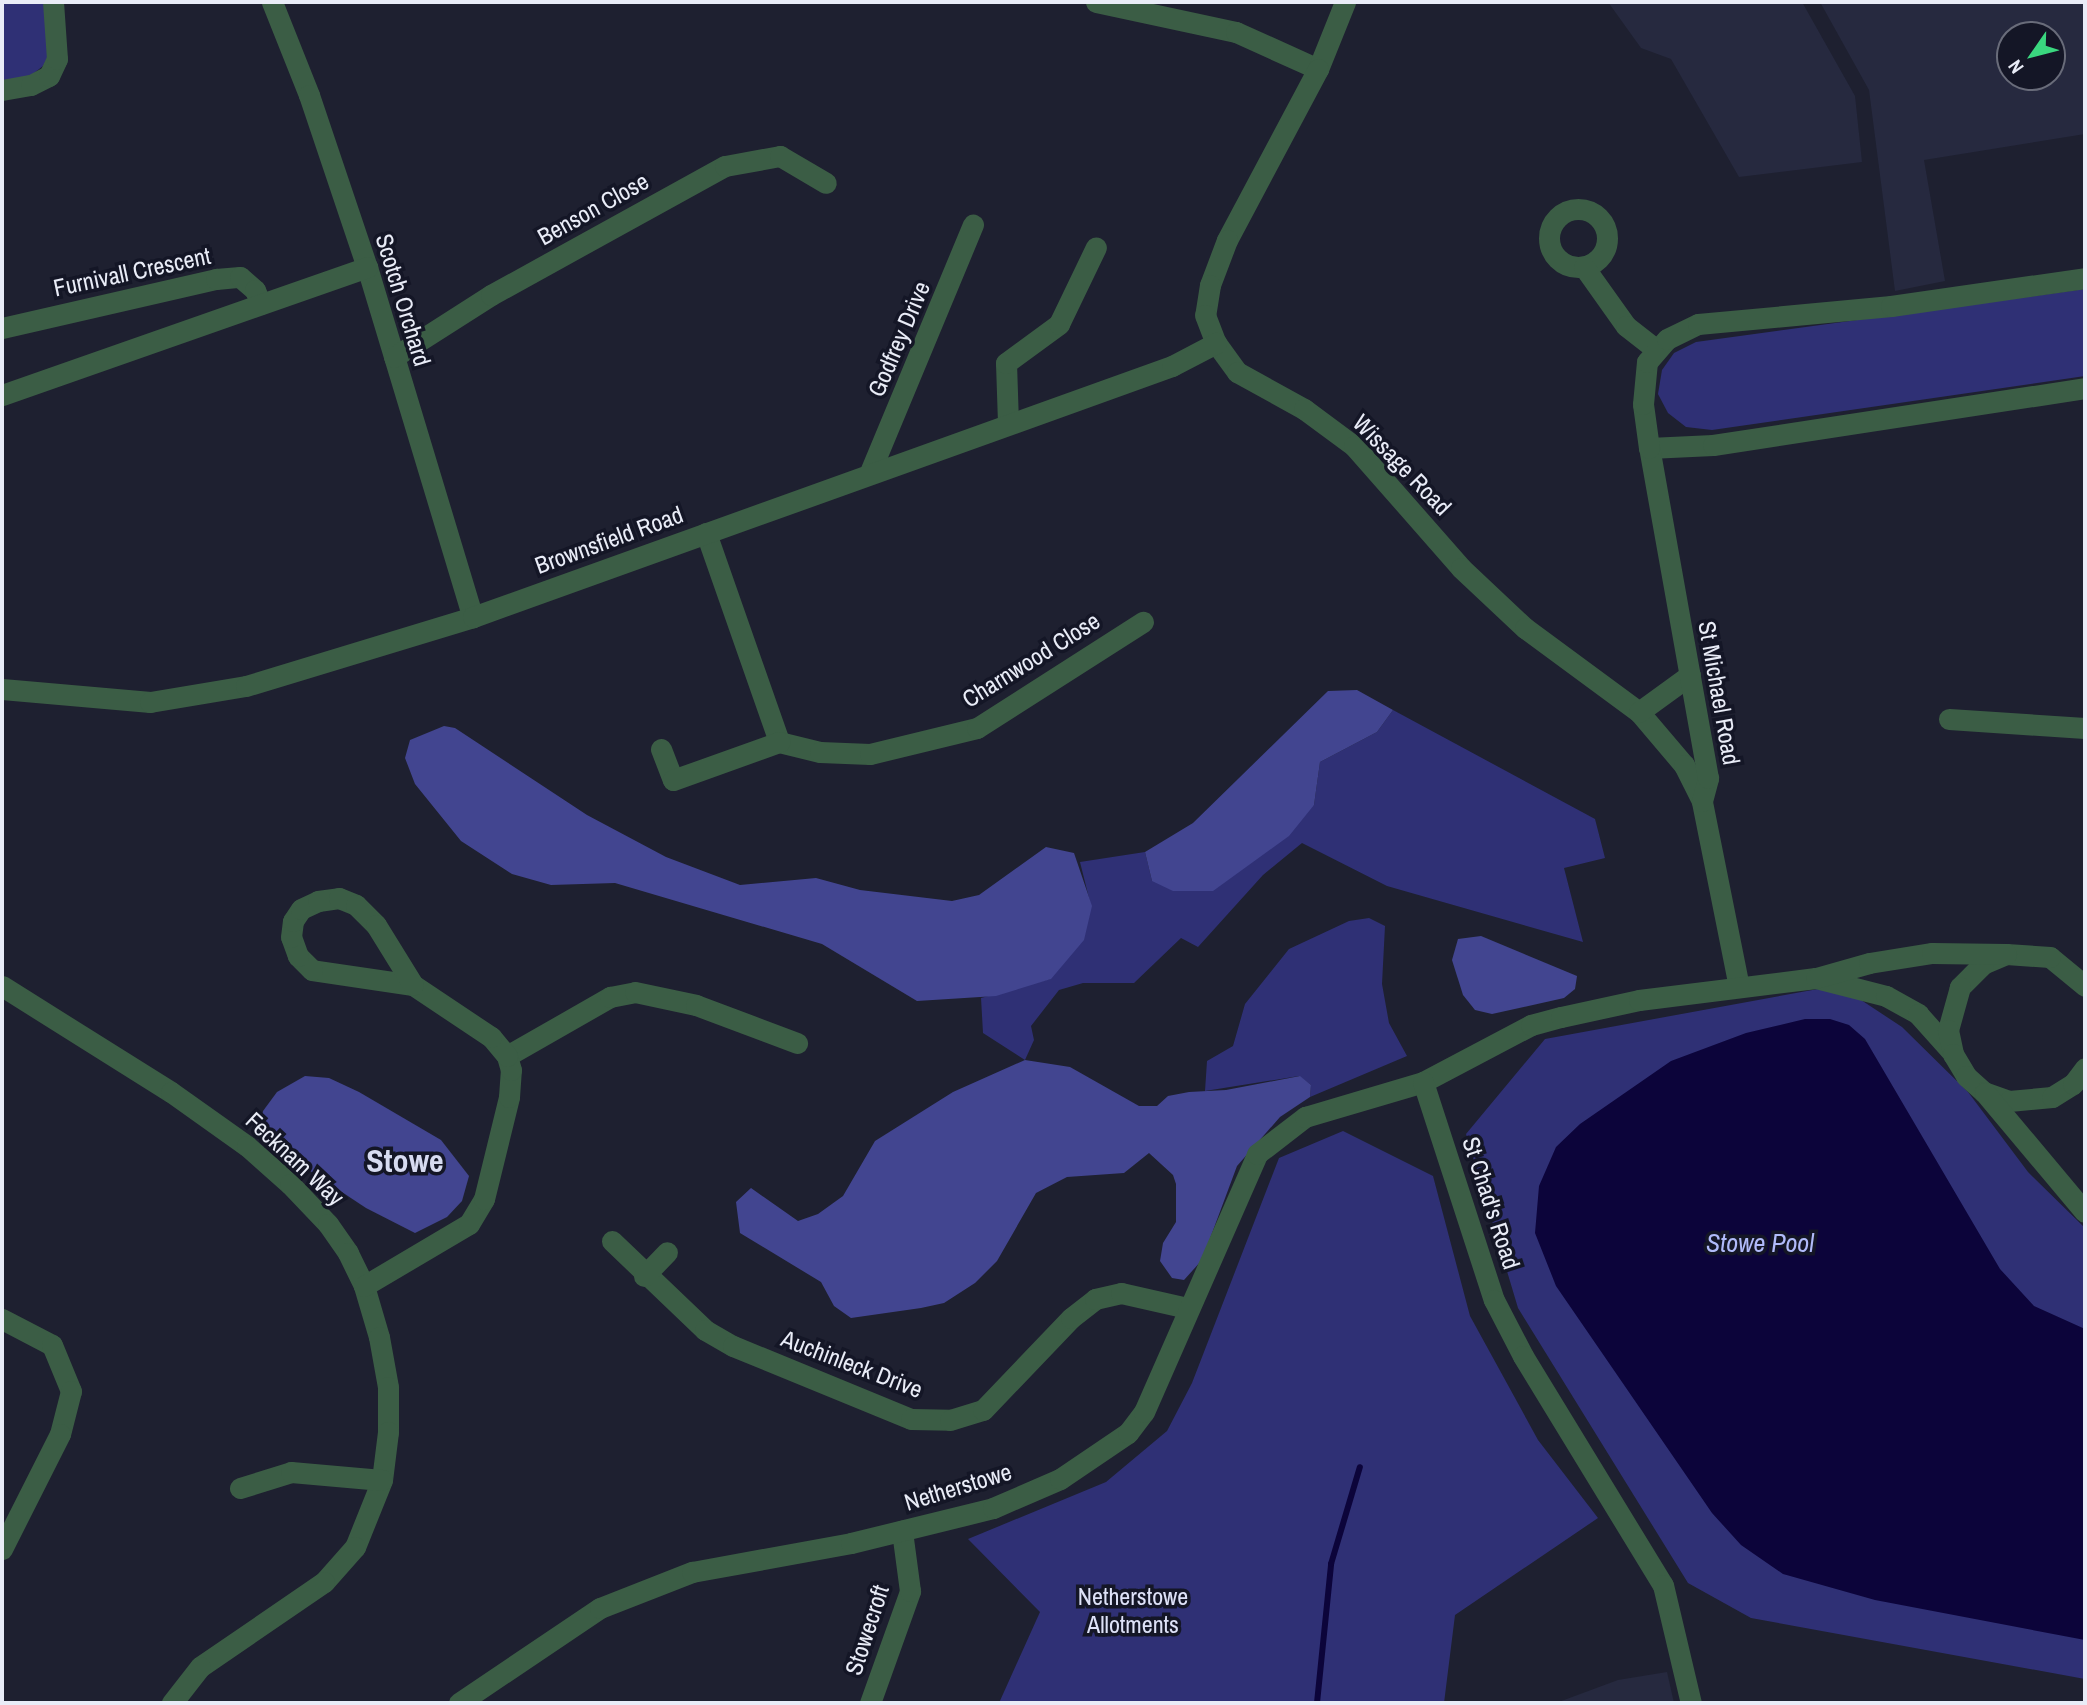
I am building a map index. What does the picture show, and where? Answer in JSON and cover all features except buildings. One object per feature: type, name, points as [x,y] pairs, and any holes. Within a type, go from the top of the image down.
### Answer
[{"type":"street","points":[[2,90],[31,85],[49,76],[57,59],[53,2]]},
{"type":"street","name":"Scotch Orchard","points":[[272,2],[309,95],[367,267],[473,617]]},
{"type":"street","points":[[1096,2],[1236,32],[1318,69]]},
{"type":"street","name":"Wissage Road","points":[[1345,2],[1318,69],[1227,240],[1210,285],[1205,315],[1216,343],[1237,372],[1304,409],[1354,446],[1461,568],[1507,611],[1639,712],[1684,765],[1702,802]]},
{"type":"street","name":"Benson Close","points":[[394,357],[491,295],[725,166],[780,156],[826,183]]},
{"type":"street","name":"Godfrey Drive","points":[[870,472],[973,225]]},
{"type":"street","points":[[1008,423],[1006,363],[1059,324],[1096,247]]},
{"type":"street","points":[[2,395],[367,267]]},
{"type":"street","points":[[1584,267],[1626,326],[1655,349],[1698,324],[1891,306],[2085,278]]},
{"type":"street","name":"Furnivall Crescent","points":[[2,328],[216,279],[240,277],[255,290],[261,304]]},
{"type":"street","name":"Brownsfield Road","points":[[2,689],[149,702],[207,696],[473,617],[870,472],[1172,366],[1216,343]]},
{"type":"street","name":"St Michael Road","points":[[1655,349],[1643,374],[1649,448],[1707,778],[1702,802],[1739,987]]},
{"type":"street","points":[[1649,448],[1713,445],[2085,388]]},
{"type":"street","points":[[661,749],[673,780],[779,742],[706,533]]},
{"type":"street","name":"Charnwood Close","points":[[779,742],[820,752],[870,754],[976,728],[1143,622]]},
{"type":"street","points":[[1639,712],[1690,675]]},
{"type":"street","points":[[1950,719],[2085,728]]},
{"type":"street","points":[[365,1286],[469,1224],[484,1199],[509,1097],[508,1056],[491,1037],[413,985],[376,925],[356,905],[339,898],[317,901],[301,909],[293,921],[291,937],[298,956],[312,970],[413,985]]},
{"type":"street","points":[[1423,1082],[1531,1024],[1639,1000],[1816,978],[1870,963],[1932,953],[2050,957],[2077,970],[2085,986]]},
{"type":"street","points":[[1953,1054],[1948,1030],[1960,987],[1983,964],[2006,954]]},
{"type":"street","points":[[1816,978],[1886,996],[1918,1014],[1953,1054],[1966,1076],[1984,1092],[2085,1212]]},
{"type":"street","name":"Fecknam Way","points":[[2,986],[247,1146],[328,1224],[365,1286],[388,1387],[382,1480],[355,1546],[324,1582],[200,1667],[172,1703]]},
{"type":"street","points":[[508,1056],[610,997],[635,992],[696,1005],[797,1043]]},
{"type":"street","points":[[1984,1092],[2009,1101],[2052,1097],[2073,1084],[2085,1068]]},
{"type":"street","name":"Netherstowe","points":[[459,1703],[600,1608],[692,1572],[902,1531],[1016,1499],[1060,1479],[1128,1433],[1161,1378],[1187,1308],[1257,1154],[1305,1116],[1423,1082]]},
{"type":"street","name":"St Chad's Road","points":[[1423,1082],[1494,1300],[1523,1356],[1663,1585],[1691,1703]]},
{"type":"street","name":"Auchinleck Drive","points":[[612,1241],[644,1276],[705,1330],[733,1346],[911,1419],[950,1420],[983,1409],[1071,1318],[1095,1299],[1121,1293],[1187,1308]]},
{"type":"street","points":[[644,1276],[667,1252]]},
{"type":"street","points":[[2,1319],[52,1345],[71,1391],[60,1434],[2,1549]]},
{"type":"street","points":[[240,1489],[291,1472],[382,1480]]},
{"type":"street","name":"Stowecroft","points":[[870,1703],[910,1591],[902,1531]]},
{"type":"shaded area","points":[[1608,2],[1802,2],[1855,96],[1862,162],[1739,177],[1671,59],[1641,48]]},
{"type":"shaded area","points":[[1820,2],[2085,2],[2085,134],[1924,160],[1945,281],[1895,291],[1869,90]]},
{"type":"shaded area","points":[[1357,690],[1393,710],[1377,732],[1320,762],[1314,805],[1289,836],[1213,891],[1173,891],[1152,881],[1145,852],[1193,823],[1328,691]]},
{"type":"shaded area","points":[[444,726],[455,728],[587,815],[666,857],[740,885],[816,878],[860,890],[952,901],[979,895],[1046,847],[1074,853],[1092,906],[1084,940],[1051,979],[996,996],[917,1001],[822,944],[615,883],[551,885],[512,874],[461,841],[415,784],[405,758],[410,740]]},
{"type":"shaded area","points":[[1481,936],[1577,976],[1575,989],[1564,998],[1492,1014],[1475,1010],[1463,995],[1452,960],[1458,939]]},
{"type":"shaded area","points":[[1025,1060],[1070,1067],[1139,1106],[1157,1106],[1168,1096],[1189,1092],[1226,1090],[1300,1076],[1311,1085],[1310,1097],[1280,1117],[1237,1166],[1202,1260],[1184,1280],[1172,1278],[1160,1261],[1163,1243],[1176,1222],[1176,1184],[1173,1175],[1149,1153],[1124,1173],[1067,1177],[1036,1193],[997,1261],[975,1283],[944,1303],[921,1308],[851,1318],[834,1306],[821,1282],[740,1233],[736,1202],[751,1188],[798,1221],[818,1214],[843,1196],[875,1141],[953,1092]]},
{"type":"shaded area","points":[[305,1076],[329,1078],[359,1092],[441,1140],[469,1176],[462,1201],[447,1217],[415,1233],[366,1208],[298,1163],[259,1131],[263,1111],[277,1092]]},
{"type":"shaded area","points":[[1667,1672],[1674,1703],[1556,1703],[1618,1680]]},
{"type":"green space","points":[[2,2],[46,2],[51,52],[43,66],[29,77],[2,81]]},
{"type":"green space","points":[[2085,289],[2085,376],[1712,430],[1686,427],[1668,413],[1658,394],[1662,370],[1674,353],[1696,342]]},
{"type":"green space","points":[[1393,710],[1595,819],[1605,858],[1564,868],[1583,942],[1387,886],[1302,843],[1263,875],[1198,947],[1181,938],[1134,983],[1083,983],[1059,990],[1031,1026],[1034,1040],[1025,1060],[983,1033],[981,998],[1050,979],[1091,906],[1080,862],[1145,852],[1152,881],[1314,805],[1320,762],[1377,732]]},
{"type":"green space","points":[[1369,918],[1385,926],[1382,984],[1389,1023],[1407,1056],[1310,1097],[1311,1085],[1299,1076],[1205,1091],[1207,1061],[1233,1046],[1245,1004],[1289,949],[1349,921]]},
{"type":"green space","name":"Stowe Pool","points":[[1818,989],[1858,998],[1902,1027],[1968,1092],[2028,1172],[2085,1228],[2085,1679],[1751,1618],[1688,1583],[1518,1308],[1466,1134],[1545,1039]]},
{"type":"green space","name":"Netherstowe Allotments","points":[[1343,1131],[1433,1176],[1470,1316],[1538,1440],[1598,1518],[1455,1615],[1444,1703],[999,1703],[1040,1612],[968,1539],[1106,1482],[1167,1431],[1192,1383],[1279,1158]]},
{"type":"water","name":"Stowe Pool","points":[[1805,1019],[1830,1019],[1849,1025],[1865,1039],[2000,1269],[2034,1306],[2085,1329],[2085,1640],[1875,1600],[1783,1574],[1741,1545],[1712,1513],[1556,1286],[1535,1233],[1539,1186],[1556,1147],[1580,1124],[1671,1061],[1746,1033]]},
{"type":"waterway","points":[[1317,1703],[1331,1564],[1360,1467]]},
{"type":"district","name":"Stowe","points":[[405,1161]]}]
